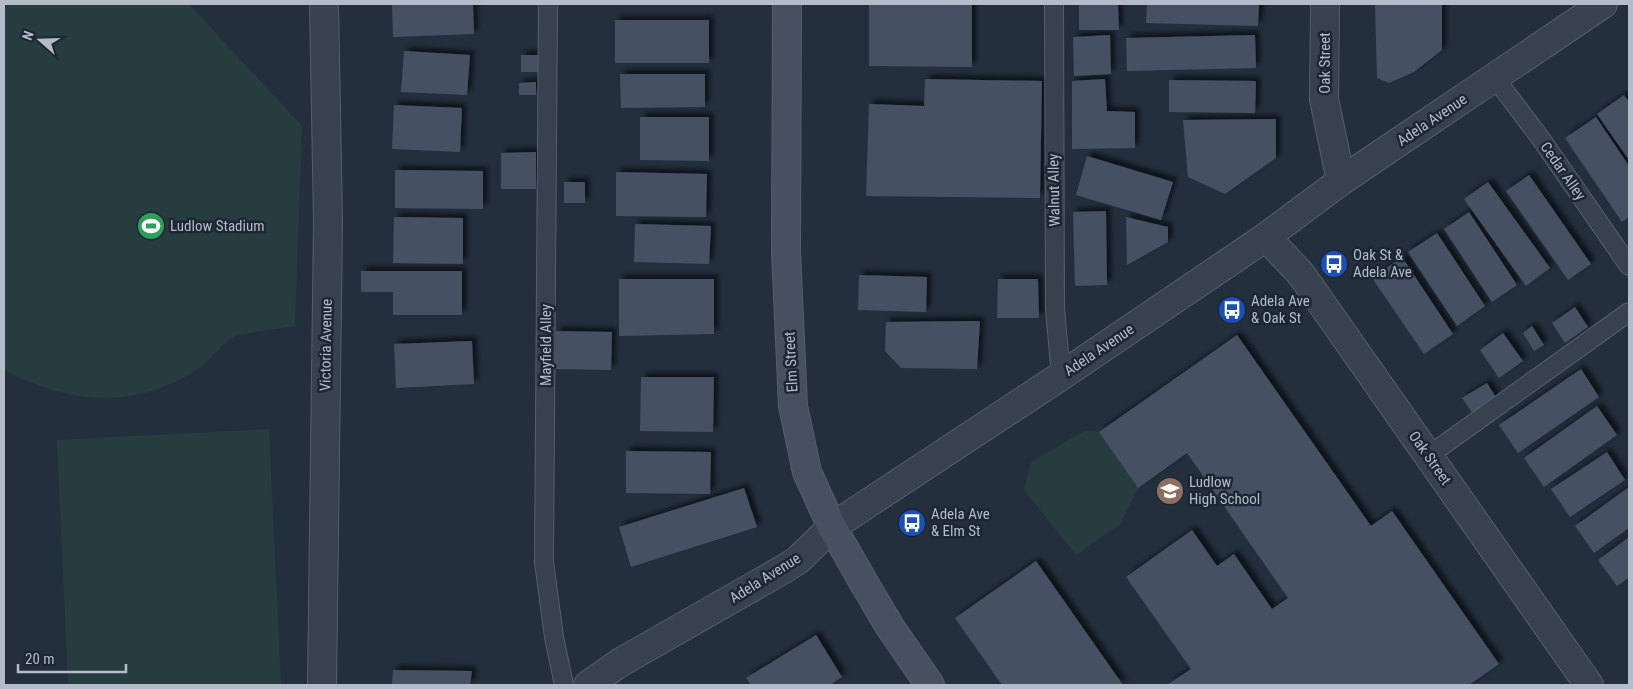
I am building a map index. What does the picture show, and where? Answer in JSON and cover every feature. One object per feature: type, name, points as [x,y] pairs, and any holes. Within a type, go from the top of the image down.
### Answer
[{"type":"main road","name":"Elm Street","points":[[786,4],[786,252],[794,406],[807,472],[832,527],[890,627],[930,685]]},
{"type":"street","name":"Victoria Avenue","points":[[322,685],[328,222],[324,4]]},
{"type":"street","name":"Oak Street","points":[[1325,4],[1324,99],[1341,181]]},
{"type":"street","name":"Adela Avenue","points":[[588,685],[621,662],[798,560],[832,527],[1062,376],[1266,236],[1341,181],[1602,4]]},
{"type":"street","name":"Oak Street","points":[[1266,236],[1301,274],[1589,685]]},
{"type":"lane","name":"Mayfield Alley","points":[[548,4],[544,562],[554,637],[564,685]]},
{"type":"lane","name":"Walnut Alley","points":[[1054,4],[1055,309],[1062,376]]},
{"type":"lane","name":"Cedar Alley","points":[[1495,78],[1541,139],[1629,266]]},
{"type":"lane","points":[[1428,456],[1629,312]]},
{"type":"green space","name":"Ludlow Stadium","points":[[4,4],[189,4],[302,126],[295,326],[252,332],[232,338],[198,369],[150,392],[126,397],[101,398],[77,396],[53,390],[4,370]]},
{"type":"green space","points":[[269,429],[281,684],[68,685],[57,440]]},
{"type":"green space","points":[[1084,431],[1099,432],[1138,488],[1120,524],[1076,555],[1024,490],[1031,462]]},
{"type":"building","points":[[392,4],[473,4],[474,34],[393,37]]},
{"type":"building","points":[[869,4],[972,4],[972,67],[869,66]]},
{"type":"building","points":[[1079,4],[1118,4],[1119,30],[1079,30]]},
{"type":"building","points":[[1147,4],[1259,4],[1258,26],[1146,23]]},
{"type":"building","points":[[1375,4],[1442,4],[1442,50],[1414,72],[1389,83],[1377,78]]},
{"type":"building","points":[[615,20],[709,20],[709,63],[615,63]]},
{"type":"building","points":[[1110,35],[1111,74],[1074,76],[1073,37]]},
{"type":"building","points":[[1255,35],[1256,68],[1127,71],[1126,38]]},
{"type":"building","points":[[404,51],[470,55],[467,95],[401,92]]},
{"type":"building","points":[[521,55],[538,55],[538,72],[521,72]]},
{"type":"building","points":[[620,74],[705,74],[705,107],[621,108]]},
{"type":"building","points":[[925,79],[1042,81],[1040,198],[866,196],[869,104],[924,106]]},
{"type":"building","points":[[1105,79],[1107,111],[1135,112],[1135,148],[1072,149],[1072,81]]},
{"type":"building","points":[[1169,80],[1256,81],[1255,113],[1169,112]]},
{"type":"building","points":[[536,82],[536,95],[519,95],[519,83]]},
{"type":"building","points":[[1624,95],[1629,102],[1629,160],[1597,114]]},
{"type":"building","points":[[394,105],[462,108],[460,152],[392,149]]},
{"type":"building","points":[[640,117],[709,117],[709,161],[640,160]]},
{"type":"building","points":[[1596,117],[1629,166],[1629,217],[1622,222],[1565,138]]},
{"type":"building","points":[[1276,119],[1276,158],[1225,194],[1188,177],[1183,120]]},
{"type":"building","points":[[536,152],[536,189],[501,189],[501,153]]},
{"type":"building","points":[[1087,156],[1173,182],[1161,220],[1076,195]]},
{"type":"building","points":[[395,170],[483,171],[483,209],[395,208]]},
{"type":"building","points":[[616,172],[707,174],[706,217],[616,216]]},
{"type":"building","points":[[1529,175],[1591,264],[1568,280],[1506,191]]},
{"type":"building","points":[[564,182],[585,182],[585,203],[564,203]]},
{"type":"building","points":[[1488,182],[1550,268],[1526,286],[1464,199]]},
{"type":"building","points":[[1106,211],[1107,285],[1075,286],[1073,212]]},
{"type":"building","points":[[1469,212],[1517,285],[1492,302],[1444,229]]},
{"type":"building","points":[[394,217],[463,218],[463,264],[393,263]]},
{"type":"building","points":[[1126,217],[1168,227],[1168,242],[1127,265]]},
{"type":"building","points":[[635,224],[711,226],[709,264],[634,262]]},
{"type":"building","points":[[1437,233],[1485,306],[1457,326],[1408,252]]},
{"type":"building","points":[[1402,257],[1453,334],[1424,354],[1372,278]]},
{"type":"building","points":[[361,271],[462,271],[462,315],[393,315],[393,292],[361,292]]},
{"type":"building","points":[[859,275],[927,277],[926,312],[858,310]]},
{"type":"building","points":[[619,279],[714,279],[714,334],[619,336]]},
{"type":"building","points":[[998,279],[1038,279],[1039,318],[997,318]]},
{"type":"building","points":[[1575,307],[1588,327],[1565,343],[1552,323]]},
{"type":"building","points":[[980,321],[977,369],[901,368],[885,351],[886,322]]},
{"type":"building","points":[[1532,326],[1544,345],[1534,351],[1523,333]]},
{"type":"building","points":[[556,331],[612,332],[611,370],[555,369]]},
{"type":"building","points":[[1503,333],[1523,361],[1499,378],[1480,350]]},
{"type":"building","name":"Ludlow High School","points":[[1237,335],[1371,526],[1392,511],[1499,664],[1469,685],[1167,685],[1191,669],[1126,577],[1192,530],[1217,566],[1234,554],[1272,609],[1288,598],[1187,453],[1138,488],[1099,432]]},
{"type":"building","points":[[472,341],[474,384],[396,388],[394,344]]},
{"type":"building","points":[[1581,369],[1599,397],[1518,453],[1499,425]]},
{"type":"building","points":[[641,377],[714,377],[713,432],[640,431]]},
{"type":"building","points":[[1487,383],[1497,399],[1473,414],[1462,398]]},
{"type":"building","points":[[1597,406],[1617,435],[1544,487],[1524,458]]},
{"type":"building","points":[[626,451],[711,452],[710,494],[626,493]]},
{"type":"building","points":[[1607,452],[1625,480],[1570,517],[1551,489]]},
{"type":"building","points":[[1629,487],[1629,528],[1594,553],[1575,526]]},
{"type":"building","points":[[744,488],[757,527],[631,567],[619,527]]},
{"type":"building","points":[[1629,537],[1629,578],[1617,586],[1598,560]]},
{"type":"building","points":[[1036,561],[1123,685],[1002,685],[955,618]]},
{"type":"building","points":[[816,635],[842,677],[830,685],[751,685],[746,678]]},
{"type":"building","points":[[393,670],[472,671],[470,685],[392,685]]},
{"type":"place","name":"Ludlow Stadium","points":[[151,226]]},
{"type":"place","name":"Oak St & Adela Ave","points":[[1334,264]]},
{"type":"place","name":"Adela Ave & Oak St","points":[[1232,310]]},
{"type":"place","name":"Ludlow High School","points":[[1170,491]]},
{"type":"place","name":"Adela Ave & Elm St","points":[[912,523]]}]
